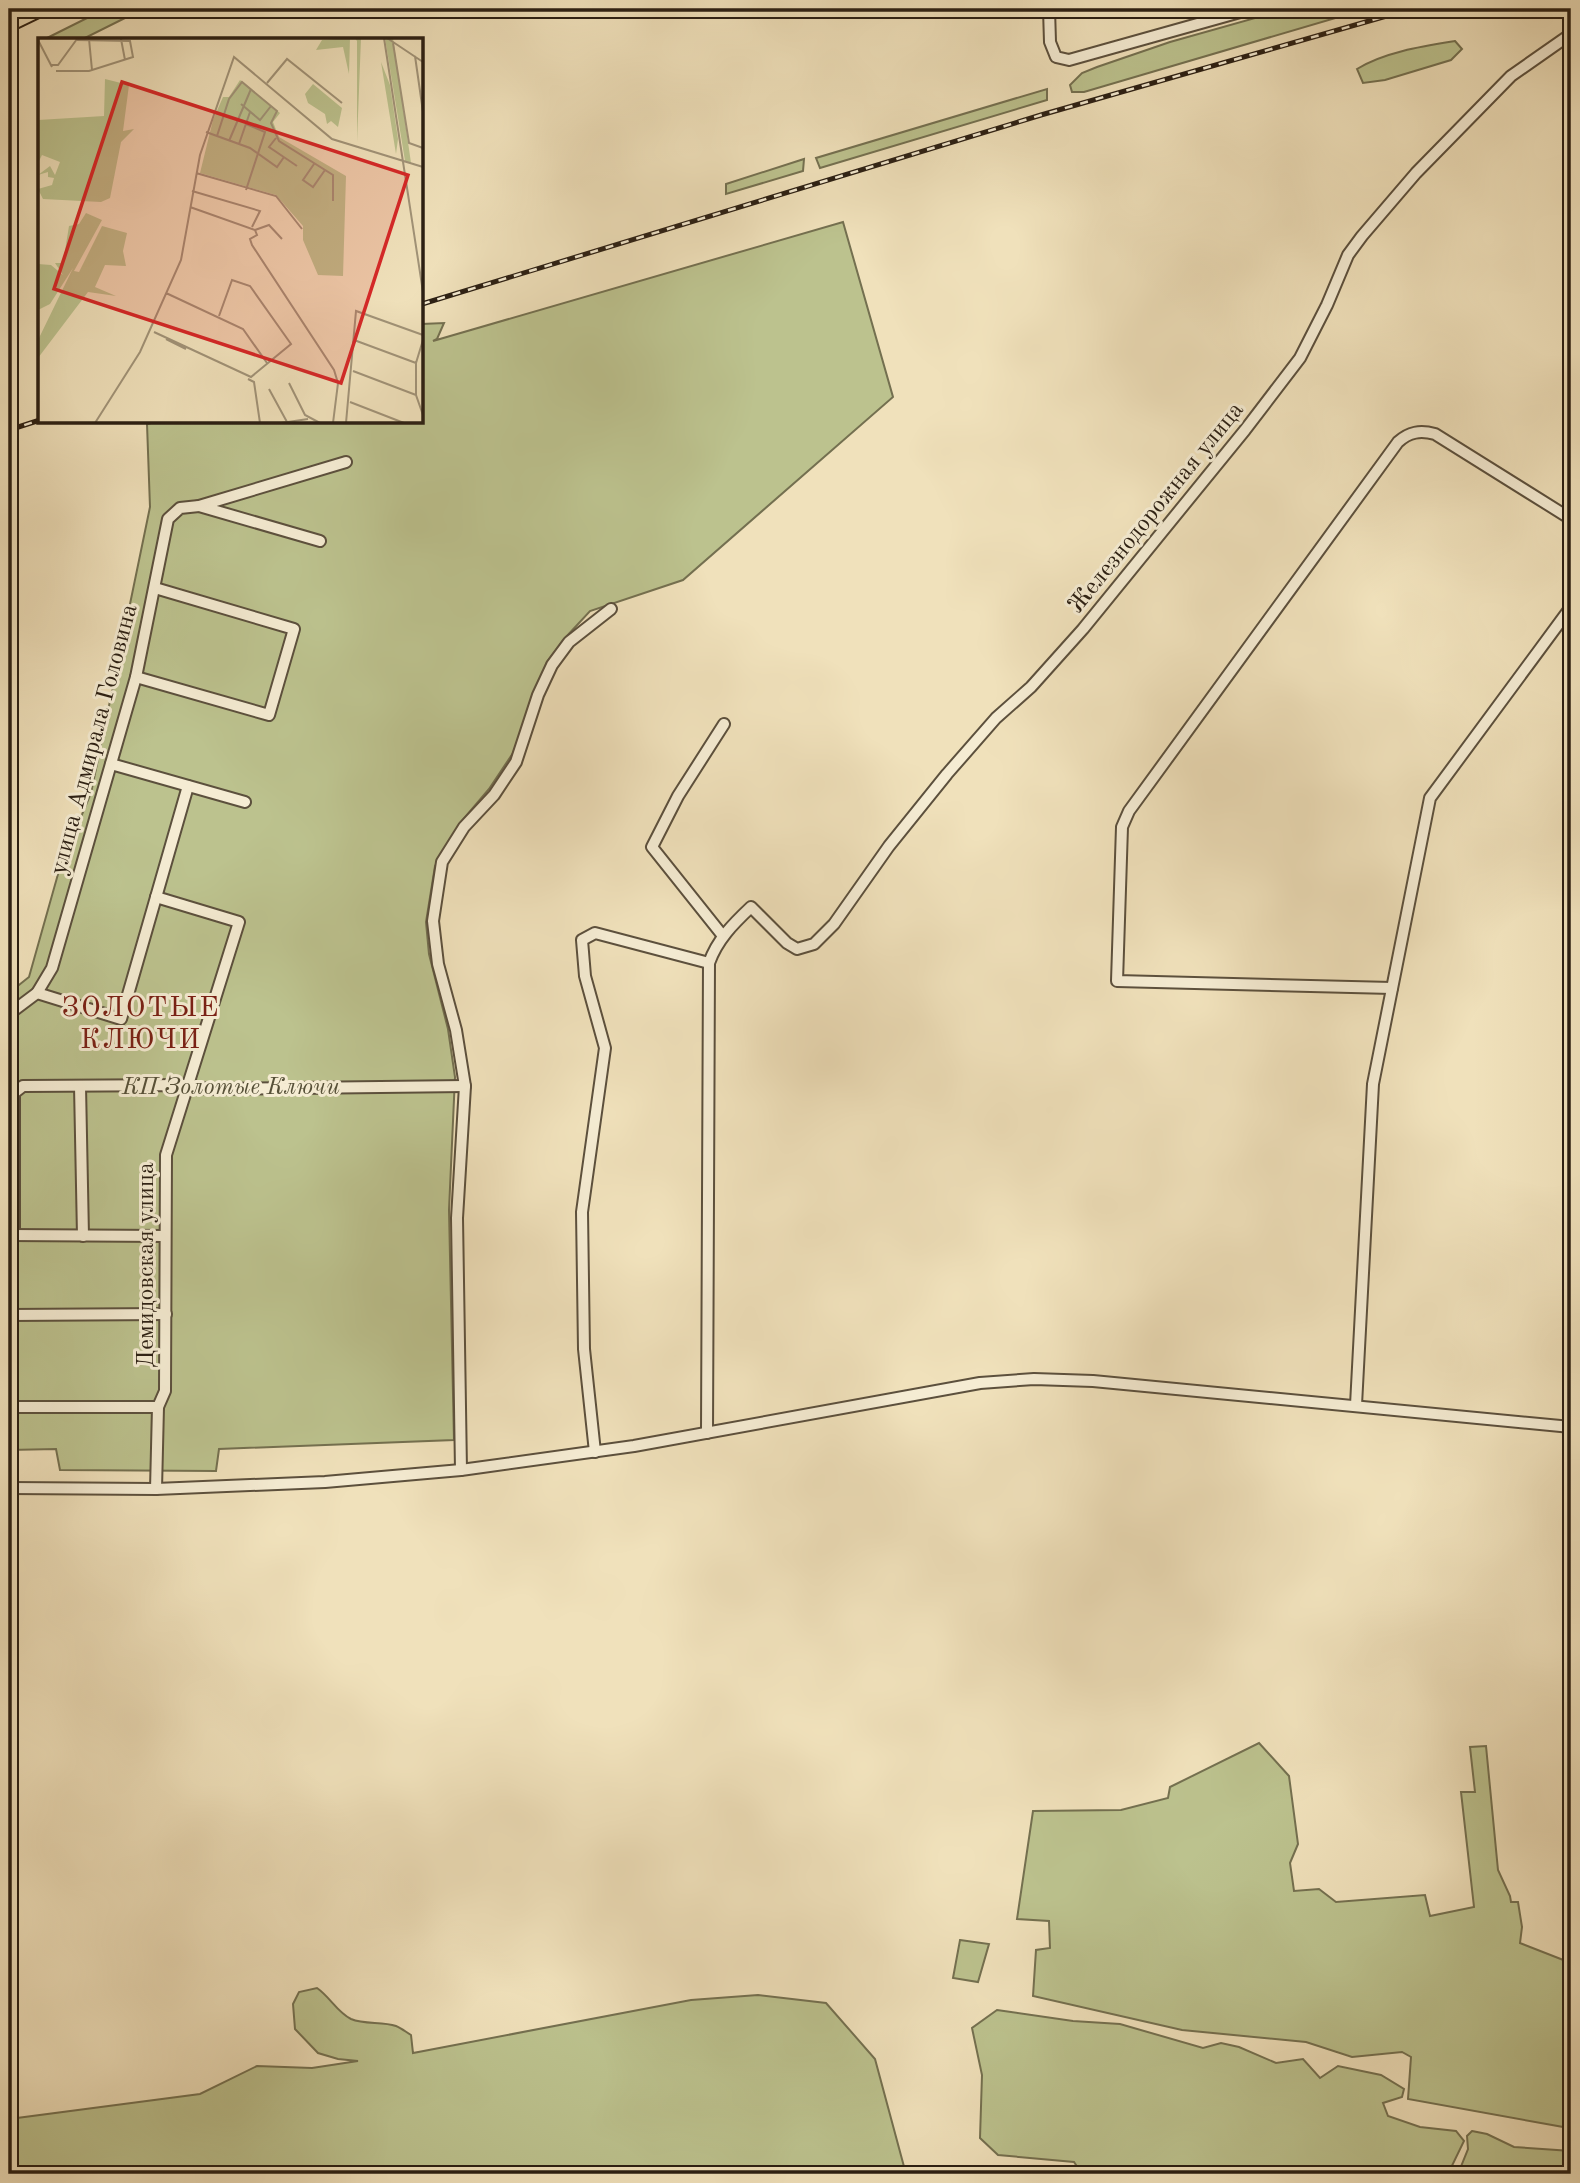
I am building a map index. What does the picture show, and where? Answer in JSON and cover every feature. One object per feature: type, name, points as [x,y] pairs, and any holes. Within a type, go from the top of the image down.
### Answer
[{"type":"main road","points":[[9,24],[40,9]]},
{"type":"street","points":[[1049,9],[1050,42],[1056,57],[1069,60],[1251,9]]},
{"type":"street","name":"Железнодорожная улица","points":[[723,936],[751,907],[787,943],[797,949],[814,944],[834,924],[889,846],[947,774],[996,718],[1031,687],[1083,629],[1300,358],[1348,255],[1362,236],[1416,173],[1511,76],[1571,34]]},
{"type":"street","points":[[1392,988],[1117,981],[1122,827],[1137,800],[1405,436],[1413,432],[1435,434],[1571,519]]},
{"type":"street","name":"улица Адмирала Головина","points":[[9,1014],[37,993],[52,968],[136,677],[168,519],[180,508],[199,506],[346,462]]},
{"type":"street","points":[[199,506],[320,541]]},
{"type":"street","points":[[136,677],[269,715],[294,629],[155,588]]},
{"type":"street","points":[[1356,1405],[1373,1084],[1430,798],[1571,607]]},
{"type":"street","points":[[461,1470],[457,1218],[465,1086],[456,1030],[438,964],[433,921],[442,862],[464,827],[494,794],[516,762],[538,695],[552,666],[569,642],[611,609]]},
{"type":"street","points":[[707,1433],[709,963],[723,936],[652,847],[678,796],[724,724]]},
{"type":"street","points":[[111,764],[245,802]]},
{"type":"street","points":[[37,993],[121,1019],[188,786]]},
{"type":"street","name":"Демидовская улица","points":[[156,897],[239,922],[166,1155],[165,1391],[158,1407],[156,1489]]},
{"type":"street","points":[[595,1452],[584,1349],[582,1212],[606,1048],[585,976],[582,940],[595,933],[709,963]]},
{"type":"street","points":[[165,1236],[12,1235],[14,1093],[23,1086],[186,1085],[208,1089],[465,1086]]},
{"type":"street","points":[[80,1086],[83,1236]]},
{"type":"street","points":[[9,1315],[166,1314]]},
{"type":"street","points":[[9,1488],[156,1489],[326,1482],[461,1470],[595,1452],[980,1383],[1034,1379],[1093,1381],[1571,1427]]},
{"type":"street","points":[[9,1407],[158,1407]]},
{"type":"green space","points":[[105,9],[143,9],[85,38],[47,38]]},
{"type":"green space","points":[[1287,9],[1366,9],[1084,92],[1072,92],[1070,85],[1082,73],[1097,67],[1170,42]]},
{"type":"green space","points":[[1455,41],[1462,49],[1451,60],[1385,80],[1363,83],[1357,69],[1392,54]]},
{"type":"green space","points":[[1047,89],[1047,100],[820,168],[816,158]]},
{"type":"green space","points":[[804,159],[803,171],[726,194],[726,184]]},
{"type":"green space","name":"КП Золотые Ключи","points":[[843,222],[893,397],[683,580],[590,611],[547,662],[513,753],[489,789],[460,823],[435,866],[426,922],[429,954],[448,1029],[455,1077],[449,1210],[454,1440],[219,1449],[216,1471],[60,1470],[56,1449],[9,1450],[9,993],[29,977],[60,867],[91,793],[150,507],[147,424],[424,424],[424,324],[444,323],[437,339],[433,341]]},
{"type":"green space","points":[[1259,1743],[1289,1776],[1298,1844],[1290,1863],[1294,1891],[1319,1889],[1336,1902],[1425,1895],[1430,1916],[1474,1907],[1461,1792],[1475,1792],[1470,1747],[1486,1746],[1498,1870],[1511,1902],[1518,1902],[1522,1927],[1520,1943],[1571,1963],[1569,2128],[1408,2099],[1411,2057],[1402,2052],[1352,2057],[1306,2042],[1182,2030],[1033,1996],[1036,1950],[1050,1948],[1049,1921],[1017,1919],[1033,1811],[1121,1810],[1168,1798],[1170,1787]]},
{"type":"green space","points":[[960,1940],[989,1944],[978,1982],[953,1978]]},
{"type":"green space","points":[[317,1988],[351,2019],[391,2025],[411,2035],[413,2053],[691,2000],[758,1995],[826,2003],[875,2059],[906,2174],[11,2174],[9,2122],[17,2118],[200,2094],[257,2066],[312,2068],[358,2061],[318,2053],[295,2029],[293,2004],[299,1992]]},
{"type":"green space","points":[[997,2010],[1073,2021],[1120,2024],[1203,2048],[1221,2043],[1239,2047],[1276,2063],[1303,2059],[1320,2078],[1338,2066],[1381,2075],[1404,2089],[1402,2097],[1383,2103],[1388,2116],[1420,2127],[1456,2131],[1464,2141],[1448,2174],[1082,2174],[1074,2162],[998,2155],[980,2138],[982,2075],[972,2028]]},
{"type":"green space","points":[[1472,2131],[1487,2134],[1514,2147],[1571,2151],[1571,2174],[1458,2174],[1468,2149],[1467,2136]]},
{"type":"railway","points":[[424,303],[1041,115],[1411,9]]},
{"type":"railway","points":[[9,430],[38,421]]},
{"type":"district","name":"ЗОЛОТЫЕ КЛЮЧИ","points":[[141,1022]]}]
